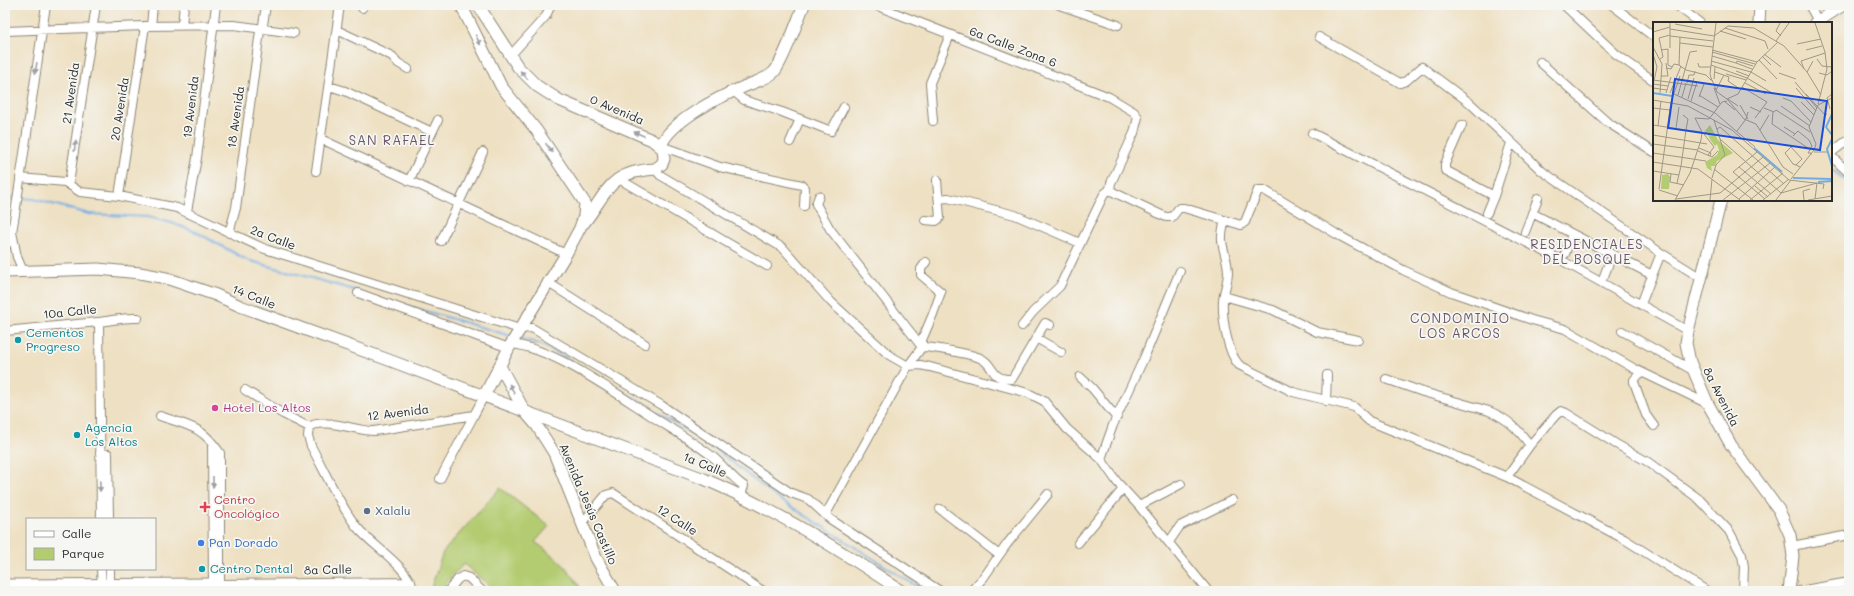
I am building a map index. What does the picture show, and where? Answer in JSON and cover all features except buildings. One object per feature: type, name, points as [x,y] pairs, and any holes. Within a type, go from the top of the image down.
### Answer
[{"type":"street","points":[[5,248],[12,232],[46,5]]},
{"type":"street","name":"21 Avenida","points":[[70,184],[96,5]]},
{"type":"street","name":"20 Avenida","points":[[119,196],[148,26],[153,5]]},
{"type":"street","points":[[182,26],[184,5]]},
{"type":"street","name":"19 Avenida","points":[[187,211],[198,158],[216,5]]},
{"type":"street","name":"18 Avenida","points":[[229,233],[236,208],[261,30],[264,22],[266,5]]},
{"type":"street","points":[[316,171],[340,5]]},
{"type":"street","points":[[461,5],[501,86],[537,131],[584,199],[585,207],[580,228]]},
{"type":"street","name":"0 Avenida","points":[[478,5],[510,56],[527,78],[550,95],[652,140],[661,146]]},
{"type":"street","points":[[510,56],[546,16],[550,8],[549,5]]},
{"type":"street","points":[[661,146],[665,137],[679,124],[709,104],[773,72],[780,62],[804,5]]},
{"type":"street","name":"6a Calle Zona 6","points":[[875,5],[1109,98],[1134,112],[1138,117],[1134,133],[1111,183],[1110,189]]},
{"type":"street","points":[[1058,5],[1118,25]]},
{"type":"street","points":[[1564,5],[1616,54],[1653,79]]},
{"type":"street","points":[[1612,5],[1653,36]]},
{"type":"street","points":[[1676,5],[1699,22]]},
{"type":"street","points":[[1759,22],[1760,5]]},
{"type":"street","points":[[1809,5],[1816,22],[1843,5]]},
{"type":"street","points":[[5,31],[93,27],[234,26],[294,33]]},
{"type":"street","points":[[337,30],[392,56],[398,63],[408,69]]},
{"type":"street","points":[[933,121],[930,83],[950,35]]},
{"type":"street","points":[[1319,37],[1400,83],[1404,82],[1422,67],[1470,103],[1542,171],[1661,253],[1701,278]]},
{"type":"street","points":[[1540,62],[1607,122],[1653,151]]},
{"type":"street","points":[[328,86],[345,91],[432,132]]},
{"type":"street","points":[[733,91],[744,100],[831,131],[844,107]]},
{"type":"street","points":[[790,142],[800,119]]},
{"type":"street","points":[[409,181],[438,120]]},
{"type":"street","points":[[1462,124],[1445,164],[1445,170],[1494,196]]},
{"type":"street","points":[[1312,133],[1554,256],[1688,331]]},
{"type":"street","points":[[321,139],[566,254]]},
{"type":"street","points":[[1832,152],[1849,139]]},
{"type":"street","points":[[1487,213],[1511,143]]},
{"type":"street","points":[[440,479],[519,329],[547,282],[566,254],[580,228],[608,187],[619,179],[638,172],[655,169],[662,164],[664,152],[661,146]]},
{"type":"street","points":[[661,146],[720,167],[802,185],[805,188],[804,206]]},
{"type":"street","points":[[441,241],[483,152]]},
{"type":"street","points":[[1832,157],[1849,173]]},
{"type":"street","points":[[655,169],[660,175],[783,248],[831,302],[889,355],[908,366],[924,365],[1034,394],[1044,401],[1067,429],[1100,459],[1208,591]]},
{"type":"street","points":[[619,179],[767,266]]},
{"type":"street","points":[[925,220],[938,220],[940,215],[937,180]]},
{"type":"street","name":"2a Calle","points":[[20,181],[65,182],[80,192],[119,196],[187,211],[229,233],[265,249],[374,282],[519,329],[528,327],[532,328],[609,373],[719,443],[791,493],[808,499],[830,519],[940,591]]},
{"type":"street","points":[[1022,326],[1033,312],[1058,288],[1104,194],[1110,189],[1113,192],[1166,217],[1172,217],[1179,208],[1238,224],[1244,224],[1258,190],[1262,190],[1403,270],[1451,292],[1532,320],[1565,329],[1641,372],[1708,404]]},
{"type":"street","points":[[819,196],[816,204],[830,229],[922,347],[980,358],[988,364],[994,375],[1011,379],[1015,377],[1045,322],[1050,325]]},
{"type":"street","points":[[1525,232],[1538,198]]},
{"type":"street","points":[[939,199],[953,199],[1016,215],[1080,243]]},
{"type":"street","name":"8a Avenida","points":[[1721,201],[1688,331],[1687,353],[1708,404],[1731,445],[1779,510],[1790,534],[1793,556],[1789,591]]},
{"type":"street","points":[[1532,213],[1652,275]]},
{"type":"street","points":[[1224,221],[1221,240],[1228,270],[1224,296],[1226,332],[1234,358],[1239,365],[1282,388],[1326,401],[1354,407],[1369,421],[1507,477],[1624,539],[1707,591]]},
{"type":"street","points":[[12,232],[17,257],[23,271]]},
{"type":"street","points":[[1565,254],[1572,234]]},
{"type":"street","points":[[1640,304],[1661,253]]},
{"type":"street","points":[[1604,276],[1612,254]]},
{"type":"street","points":[[826,514],[908,366],[922,347],[922,340],[934,314],[941,292],[921,275],[920,272],[926,262]]},
{"type":"street","name":"14 Calle","points":[[5,272],[98,269],[140,273],[166,278],[210,293],[240,306],[484,396]]},
{"type":"street","points":[[1100,459],[1116,417],[1144,358],[1180,271]]},
{"type":"street","points":[[547,282],[645,344]]},
{"type":"street","points":[[358,293],[511,344],[533,348],[558,359],[609,389],[695,444],[714,458],[734,480],[744,486],[741,495]]},
{"type":"street","points":[[1224,296],[1273,310],[1317,332],[1358,340]]},
{"type":"street","name":"10a Calle","points":[[5,331],[75,323],[99,322],[121,318],[138,318]]},
{"type":"street","points":[[99,322],[101,518]]},
{"type":"street","points":[[1622,331],[1694,371]]},
{"type":"street","points":[[1036,338],[1061,352]]},
{"type":"street","name":"Avenida Jesús Castillo","points":[[500,366],[525,412],[537,426],[554,453],[583,522],[596,558],[615,591]]},
{"type":"street","points":[[1641,372],[1634,382],[1646,415],[1654,426]]},
{"type":"street","points":[[1326,401],[1327,375]]},
{"type":"street","points":[[1080,377],[1092,388],[1116,417]]},
{"type":"street","points":[[1386,379],[1423,392],[1500,415],[1512,424],[1530,446]]},
{"type":"street","points":[[245,390],[283,414],[309,427],[308,436],[311,446],[347,512],[362,532],[399,568],[413,587]]},
{"type":"street","name":"1a Calle","points":[[484,396],[628,451],[672,466],[741,495],[819,537],[901,591]]},
{"type":"street","points":[[1507,477],[1530,446],[1561,412],[1566,413],[1648,462],[1699,499],[1729,531],[1742,555],[1744,567],[1743,591]]},
{"type":"street","name":"12 Avenida","points":[[309,427],[314,424],[324,423],[363,431],[374,431],[474,415]]},
{"type":"street","points":[[160,416],[196,429],[209,437],[220,454],[217,588]]},
{"type":"street","points":[[212,443],[217,588]]},
{"type":"street","points":[[100,453],[108,454],[110,518]]},
{"type":"street","points":[[1139,506],[1181,484]]},
{"type":"street","points":[[1078,543],[1123,489]]},
{"type":"street","name":"12 Calle","points":[[583,522],[606,496],[613,494],[763,591]]},
{"type":"street","points":[[971,591],[984,577],[999,555],[1048,494]]},
{"type":"street","points":[[1169,542],[1180,526],[1232,500]]},
{"type":"street","points":[[940,509],[999,555]]},
{"type":"street","points":[[1792,546],[1849,536]]},
{"type":"street","points":[[101,570],[106,587]]},
{"type":"street","points":[[106,587],[110,570]]},
{"type":"street","points":[[448,591],[458,579],[463,576],[469,578],[482,591]]},
{"type":"street","points":[[1799,591],[1849,582]]},
{"type":"street","name":"8a Calle","points":[[5,585],[217,588],[413,587]]},
{"type":"street","name":"8a Calle","points":[[5,590],[106,587]]},
{"type":"green space","points":[[500,488],[549,526],[535,542],[550,553],[567,569],[582,591],[495,591],[464,564],[449,579],[442,591],[430,591],[443,552]]},
{"type":"waterway","points":[[1832,170],[1849,183]]},
{"type":"waterway","points":[[5,199],[16,198]]},
{"type":"waterway","points":[[20,198],[34,199],[89,214],[147,217],[172,223],[196,232],[247,260],[358,291]]},
{"type":"waterway","points":[[391,301],[511,336]]},
{"type":"waterway","points":[[519,338],[537,343],[585,369]]},
{"type":"waterway","points":[[589,371],[709,444],[776,497],[924,591]]},
{"type":"place","name":"Cementos Progreso","points":[[18,340]]},
{"type":"place","name":"Hotel Los Altos","points":[[215,408]]},
{"type":"place","name":"Agencia Los Altos","points":[[77,435]]},
{"type":"place","name":"Centro Oncológico","points":[[205,507]]},
{"type":"place","name":"Xalalu","points":[[367,511]]},
{"type":"place","name":"Pan Dorado","points":[[201,543]]},
{"type":"place","name":"Centro Dental","points":[[202,569]]},
{"type":"district","name":"SAN RAFAEL","points":[[392,140]]},
{"type":"district","name":"RESIDENCIALES DEL BOSQUE","points":[[1587,252]]},
{"type":"district","name":"CONDOMINIO LOS ARCOS","points":[[1460,326]]}]
